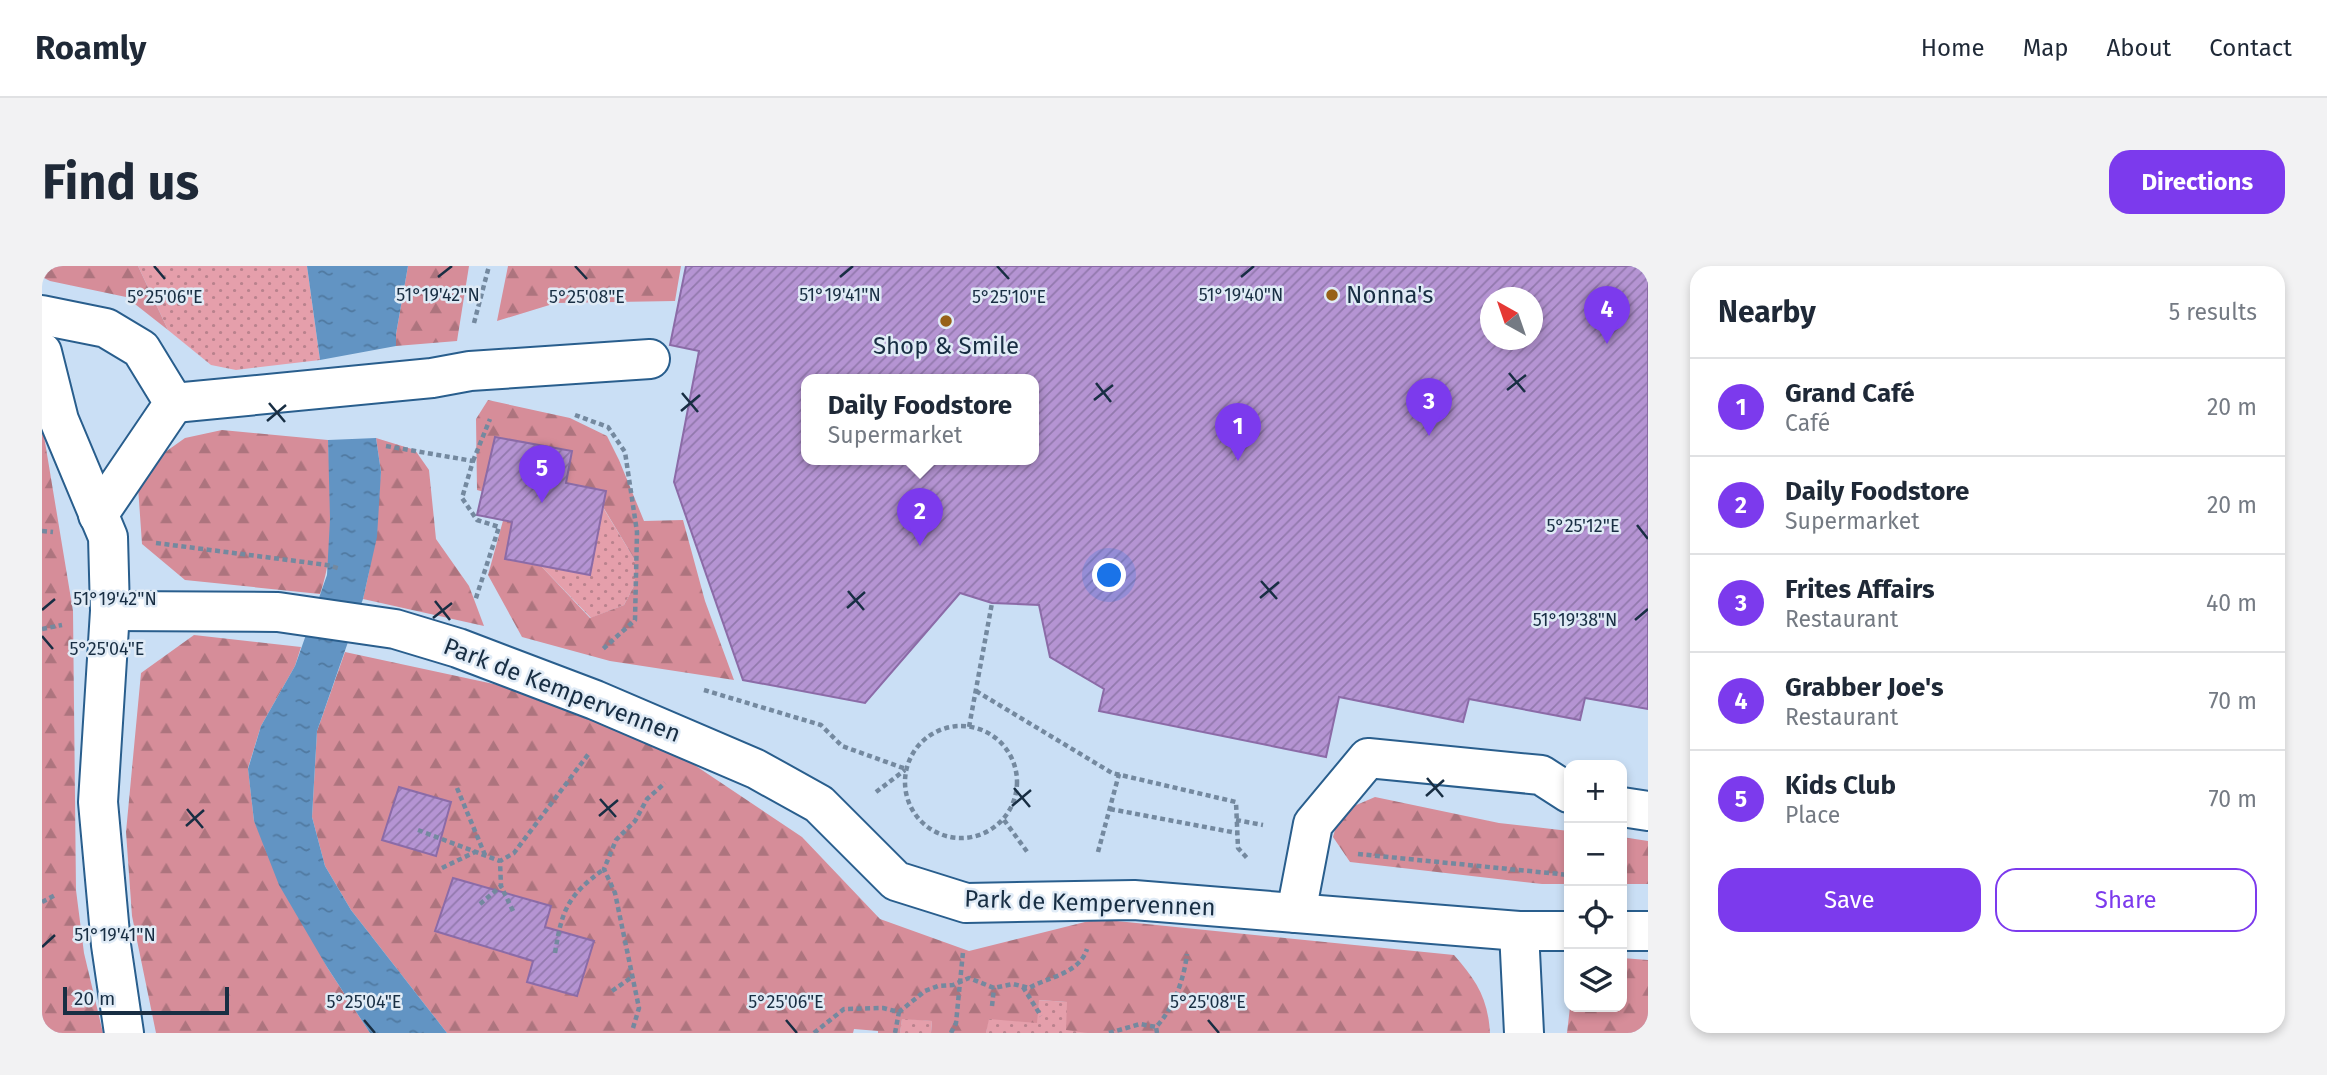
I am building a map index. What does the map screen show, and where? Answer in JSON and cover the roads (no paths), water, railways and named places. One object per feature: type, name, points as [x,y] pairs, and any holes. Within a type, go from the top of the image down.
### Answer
[{"type":"lane","points":[[42,315],[106,328],[141,349],[174,403]]},
{"type":"lane","points":[[42,352],[59,420],[103,526],[110,611],[98,802],[111,945],[124,1033]]},
{"type":"lane","points":[[174,403],[432,378],[470,371],[649,359]]},
{"type":"lane","points":[[103,526],[174,403]]},
{"type":"lane","name":"Park de Kempervennen","points":[[110,611],[278,612],[395,629],[458,648],[620,710],[756,769],[819,804],[897,881],[966,903],[1134,900],[1518,931],[1564,931]]},
{"type":"lane","points":[[1296,913],[1313,824],[1368,758],[1541,775],[1564,790]]},
{"type":"lane","points":[[1627,808],[1648,811]]},
{"type":"lane","points":[[1627,931],[1648,930]]},
{"type":"lane","points":[[1518,931],[1524,1033]]},
{"type":"water","points":[[307,266],[408,266],[396,346],[320,360]]},
{"type":"water","points":[[376,438],[381,472],[377,537],[363,599],[317,731],[312,817],[325,866],[351,910],[447,1033],[370,1033],[279,885],[254,821],[248,769],[261,726],[295,666],[327,575],[330,519],[328,440]]},
{"type":"place","name":"Nonna's","points":[[1332,295]]},
{"type":"place","name":"Shop & Smile","points":[[946,321]]},
{"type":"place","name":"Grabber Joe's","points":[[1607,344]]},
{"type":"place","name":"Frites Affairs","points":[[1429,436]]},
{"type":"place","name":"Grand Café","points":[[1238,461]]},
{"type":"place","name":"Kids Club","points":[[542,503]]},
{"type":"place","name":"Daily Foodstore","points":[[920,546]]}]
